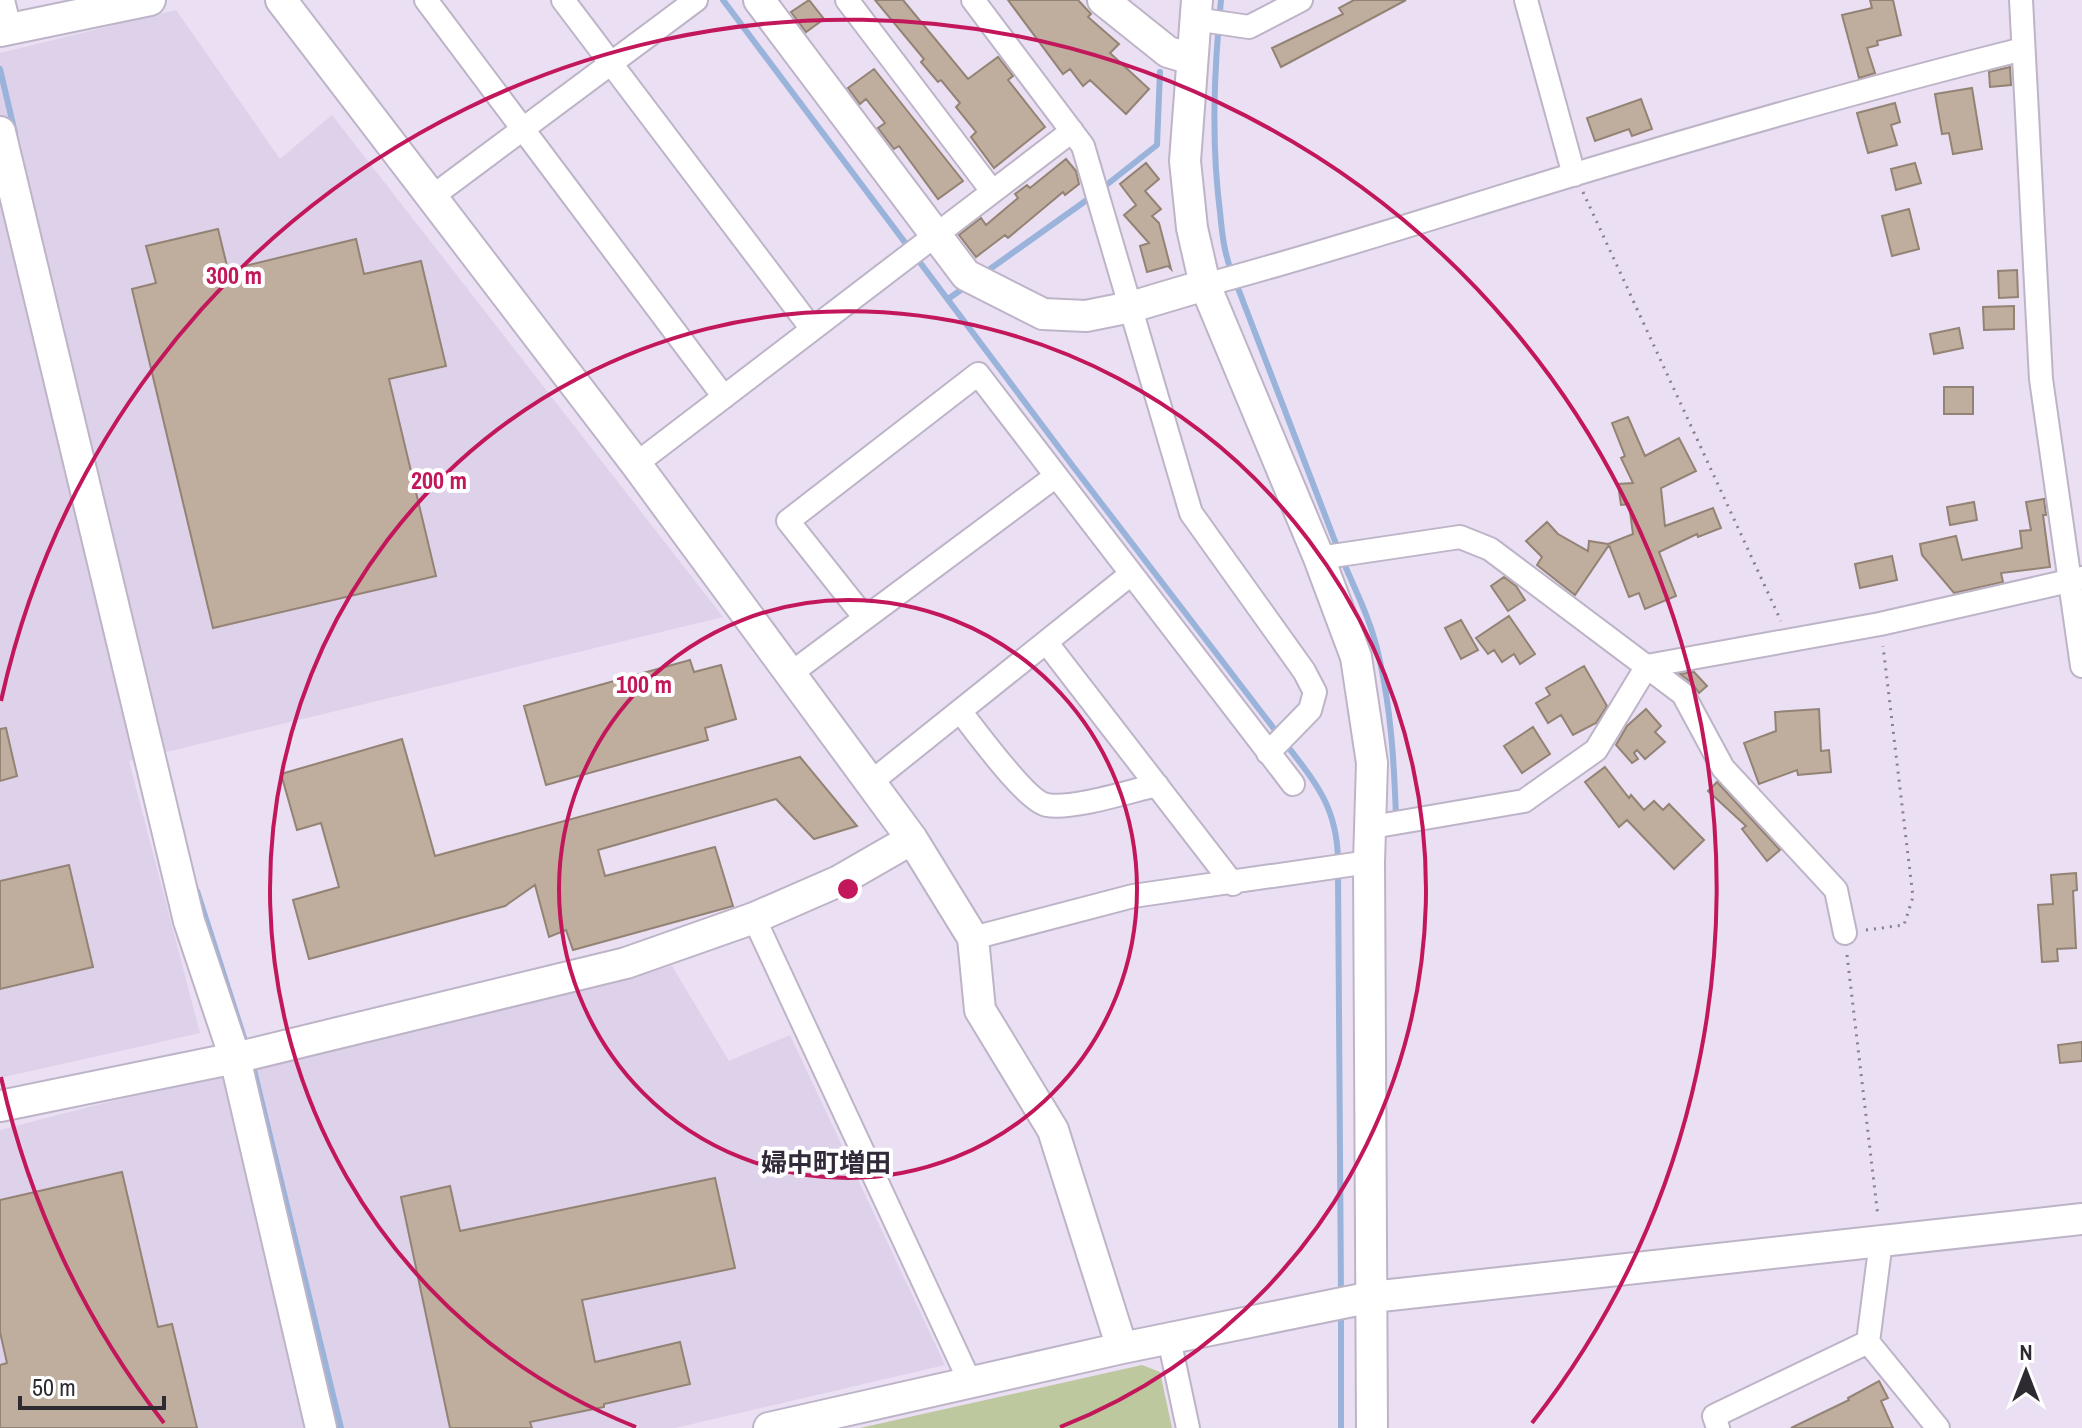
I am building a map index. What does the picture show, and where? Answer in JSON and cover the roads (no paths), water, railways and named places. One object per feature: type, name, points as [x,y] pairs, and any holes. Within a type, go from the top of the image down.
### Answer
[{"type":"street","points":[[4,20],[150,0]]},
{"type":"street","points":[[281,0],[636,464],[912,839],[973,938],[980,1010],[1053,1130],[1122,1348]]},
{"type":"street","points":[[426,0],[724,397]]},
{"type":"street","points":[[563,0],[812,329]]},
{"type":"street","points":[[433,196],[696,0]]},
{"type":"street","points":[[759,0],[966,275],[1043,314],[1086,316],[1131,307],[1318,255],[1574,175],[1892,82],[2023,49]]},
{"type":"street","points":[[847,0],[992,191]]},
{"type":"street","points":[[973,0],[1083,146],[1191,513],[1304,671],[1315,692],[1310,710],[1268,753]]},
{"type":"street","points":[[1103,0],[1168,52],[1192,59]]},
{"type":"street","points":[[1526,0],[1574,175]]},
{"type":"street","points":[[2021,0],[2041,379],[2076,579],[2082,666]]},
{"type":"street","points":[[1291,3],[1249,27],[1196,10],[1185,161],[1192,228],[1205,285],[1319,558],[1356,657],[1372,763],[1369,862],[1372,1428]]},
{"type":"street","points":[[636,464],[1072,131]]},
{"type":"street","points":[[0,132],[189,921],[235,1058],[321,1428]]},
{"type":"street","points":[[865,618],[788,521],[978,374],[1293,784]]},
{"type":"street","points":[[790,674],[1056,476]]},
{"type":"street","points":[[1319,558],[1460,537],[1490,549],[1683,694],[1723,768],[1836,890],[1845,933]]},
{"type":"street","points":[[870,783],[1131,574]]},
{"type":"street","points":[[1372,827],[1524,801],[1596,750],[1647,666],[1880,624],[2076,579]]},
{"type":"street","points":[[1046,642],[1233,884]]},
{"type":"street","points":[[960,711],[1027,793],[1043,805],[1060,806],[1157,785]]},
{"type":"street","points":[[0,1106],[235,1058],[626,963],[754,918],[839,881],[912,839]]},
{"type":"street","points":[[973,938],[1133,896],[1369,862]]},
{"type":"street","points":[[754,918],[970,1382]]},
{"type":"street","points":[[769,1428],[1122,1348],[1372,1297],[2082,1219]]},
{"type":"street","points":[[1881,1241],[1868,1342],[1938,1428]]},
{"type":"street","points":[[1169,1339],[1188,1428]]},
{"type":"street","points":[[1718,1428],[1714,1416],[1868,1342]]},
{"type":"waterway","points":[[723,0],[1278,734]]},
{"type":"waterway","points":[[1221,0],[1215,80],[1215,159],[1223,235],[1232,273]]},
{"type":"waterway","points":[[0,69],[15,133]]},
{"type":"waterway","points":[[1100,190],[1157,145],[1160,72]]},
{"type":"waterway","points":[[983,274],[1091,197]]},
{"type":"waterway","points":[[1236,283],[1338,549]]},
{"type":"waterway","points":[[948,299],[968,285]]},
{"type":"waterway","points":[[1342,559],[1368,619],[1379,657],[1391,736],[1396,816]]},
{"type":"waterway","points":[[1285,743],[1315,784],[1329,810],[1338,860]]},
{"type":"waterway","points":[[1338,872],[1341,1296]]},
{"type":"waterway","points":[[197,891],[246,1044]]},
{"type":"waterway","points":[[252,1062],[341,1428]]},
{"type":"waterway","points":[[1341,1312],[1341,1428]]},
{"type":"district","name":"婦中町増田","points":[[826,1162]]}]
